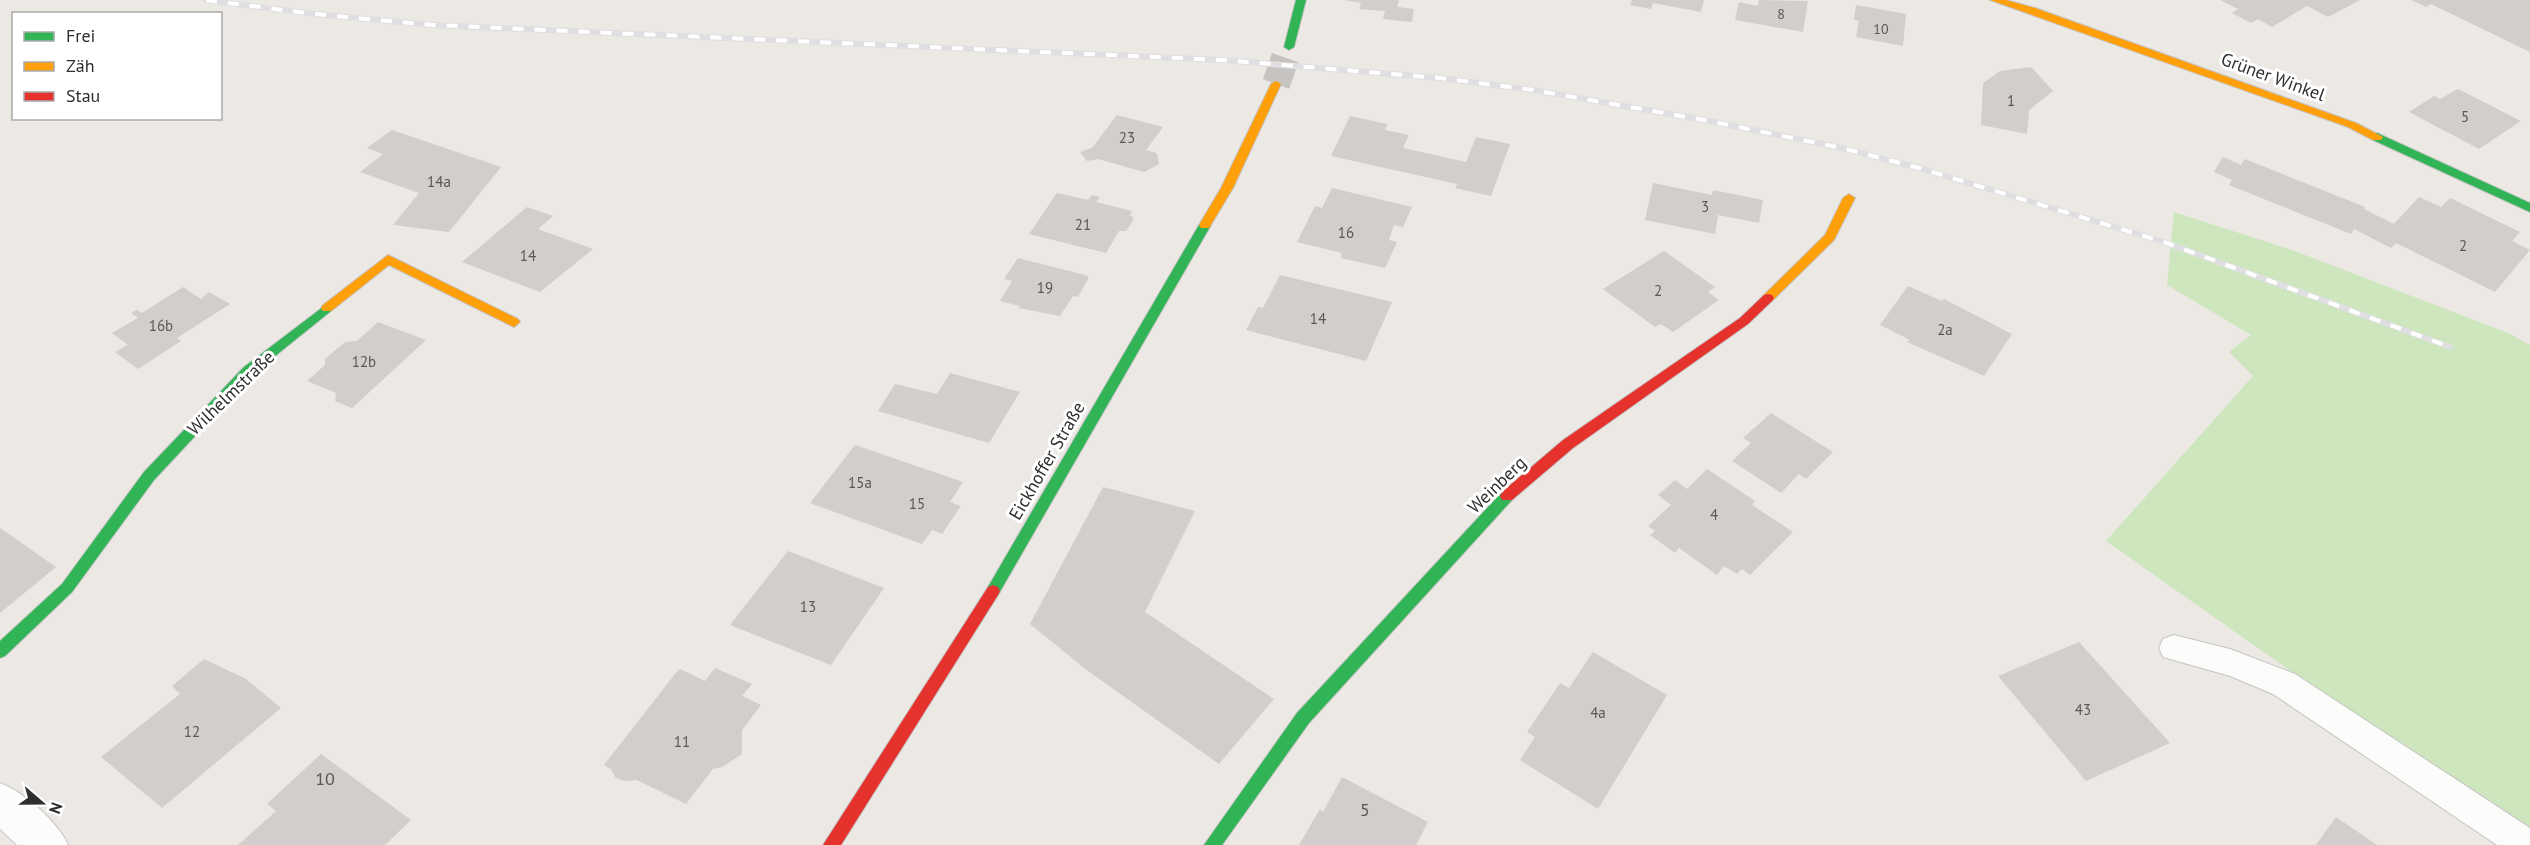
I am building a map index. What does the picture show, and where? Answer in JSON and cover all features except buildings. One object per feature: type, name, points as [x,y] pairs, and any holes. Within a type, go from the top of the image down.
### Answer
[{"type":"street","points":[[1289,47],[1301,0]]},
{"type":"street","name":"Grüner Winkel","points":[[1995,0],[2031,10],[2352,125],[2530,208]]},
{"type":"street","name":"Eickhoffer Straße","points":[[831,845],[1000,579],[1227,188],[1276,84]]},
{"type":"street","name":"Weinberg","points":[[1212,845],[1303,718],[1513,490],[1568,444],[1744,321],[1830,237],[1849,198]]},
{"type":"street","name":"Wilhelmstraße","points":[[0,651],[67,588],[149,476],[249,370],[388,259],[514,322]]},
{"type":"street","points":[[0,802],[47,845]]},
{"type":"lane","points":[[2174,648],[2208,655],[2252,669],[2284,684],[2526,845]]},
{"type":"green space","points":[[2174,212],[2292,250],[2508,333],[2530,345],[2530,840],[2106,541],[2253,376],[2229,352],[2251,335],[2167,285]]},
{"type":"tunnel","points":[[1276,84],[1289,47]]},
{"type":"railway","points":[[206,0],[314,14],[433,25],[1223,60],[1440,78],[1533,90],[1704,120],[1842,148],[1919,168],[2164,242],[2450,347]]},
{"type":"traffic: fast","points":[[1289,47],[1301,0]]},
{"type":"traffic: fast","points":[[2377,137],[2530,208]]},
{"type":"traffic: fast","points":[[993,591],[1205,225]]},
{"type":"traffic: fast","points":[[0,651],[67,588],[149,476],[249,370],[327,308]]},
{"type":"traffic: fast","points":[[1212,845],[1303,718],[1507,496]]},
{"type":"traffic: slow","points":[[1995,0],[2031,10],[2352,125],[2377,137]]},
{"type":"traffic: slow","points":[[1205,225],[1227,188],[1276,84]]},
{"type":"traffic: slow","points":[[1768,298],[1830,237],[1849,198]]},
{"type":"traffic: slow","points":[[327,308],[388,259],[514,322]]},
{"type":"traffic: jam","points":[[1507,496],[1568,444],[1744,321],[1768,298]]},
{"type":"traffic: jam","points":[[831,845],[993,591]]}]
